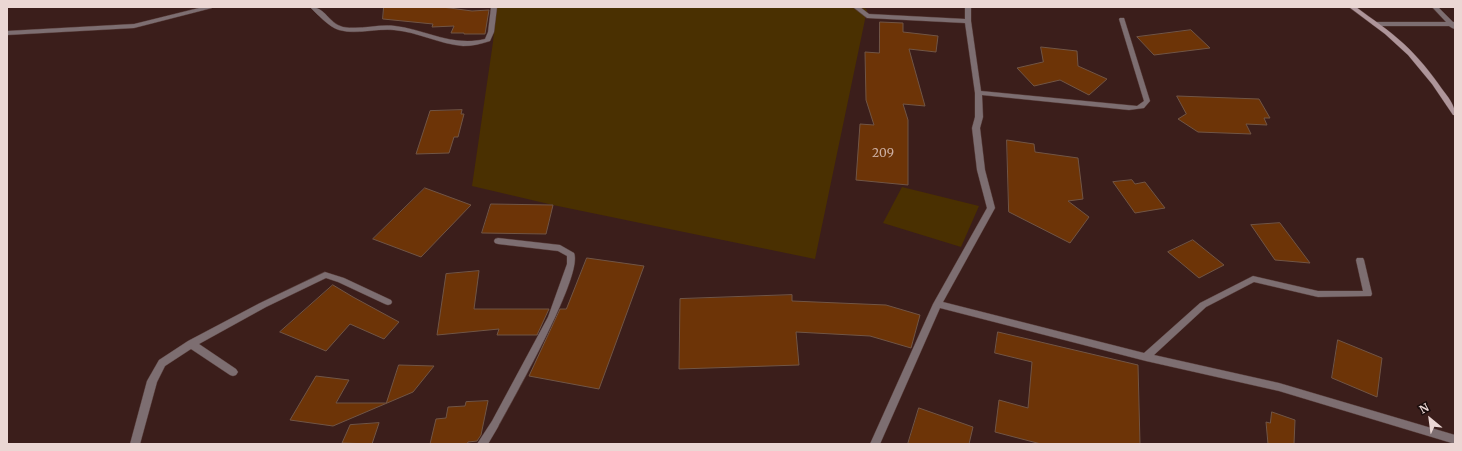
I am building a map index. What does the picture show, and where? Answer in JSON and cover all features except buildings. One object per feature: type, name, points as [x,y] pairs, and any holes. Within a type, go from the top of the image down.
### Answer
[{"type":"main road","points":[[1352,7],[1393,37],[1414,57],[1436,82],[1455,113]]},
{"type":"street","points":[[7,34],[134,26],[210,7]]},
{"type":"street","points":[[313,7],[339,27],[395,28],[411,30],[434,39],[464,44],[488,40],[491,32],[494,7]]},
{"type":"street","points":[[856,7],[867,16],[968,21]]},
{"type":"street","points":[[876,444],[937,304],[991,208],[981,170],[976,128],[979,117],[978,93],[968,21],[968,7]]},
{"type":"street","points":[[1435,7],[1454,25]]},
{"type":"street","points":[[978,93],[1129,108],[1139,108],[1145,106],[1147,101],[1122,19]]},
{"type":"street","points":[[1375,24],[1454,25]]},
{"type":"street","points":[[482,444],[495,424],[552,317],[571,264],[571,255],[560,248],[498,241]]},
{"type":"street","points":[[1146,357],[1203,305],[1254,279],[1318,294],[1368,294],[1360,260]]},
{"type":"street","points":[[135,444],[152,381],[162,363],[191,344],[264,305],[325,275],[341,280],[388,302]]},
{"type":"street","points":[[937,304],[1146,357],[1280,387],[1455,440]]},
{"type":"street","points":[[191,344],[233,372]]},
{"type":"shaded area","points":[[496,7],[863,7],[867,10],[815,259],[553,205],[472,186],[493,42]]},
{"type":"shaded area","points":[[902,187],[979,206],[961,247],[883,223]]}]
